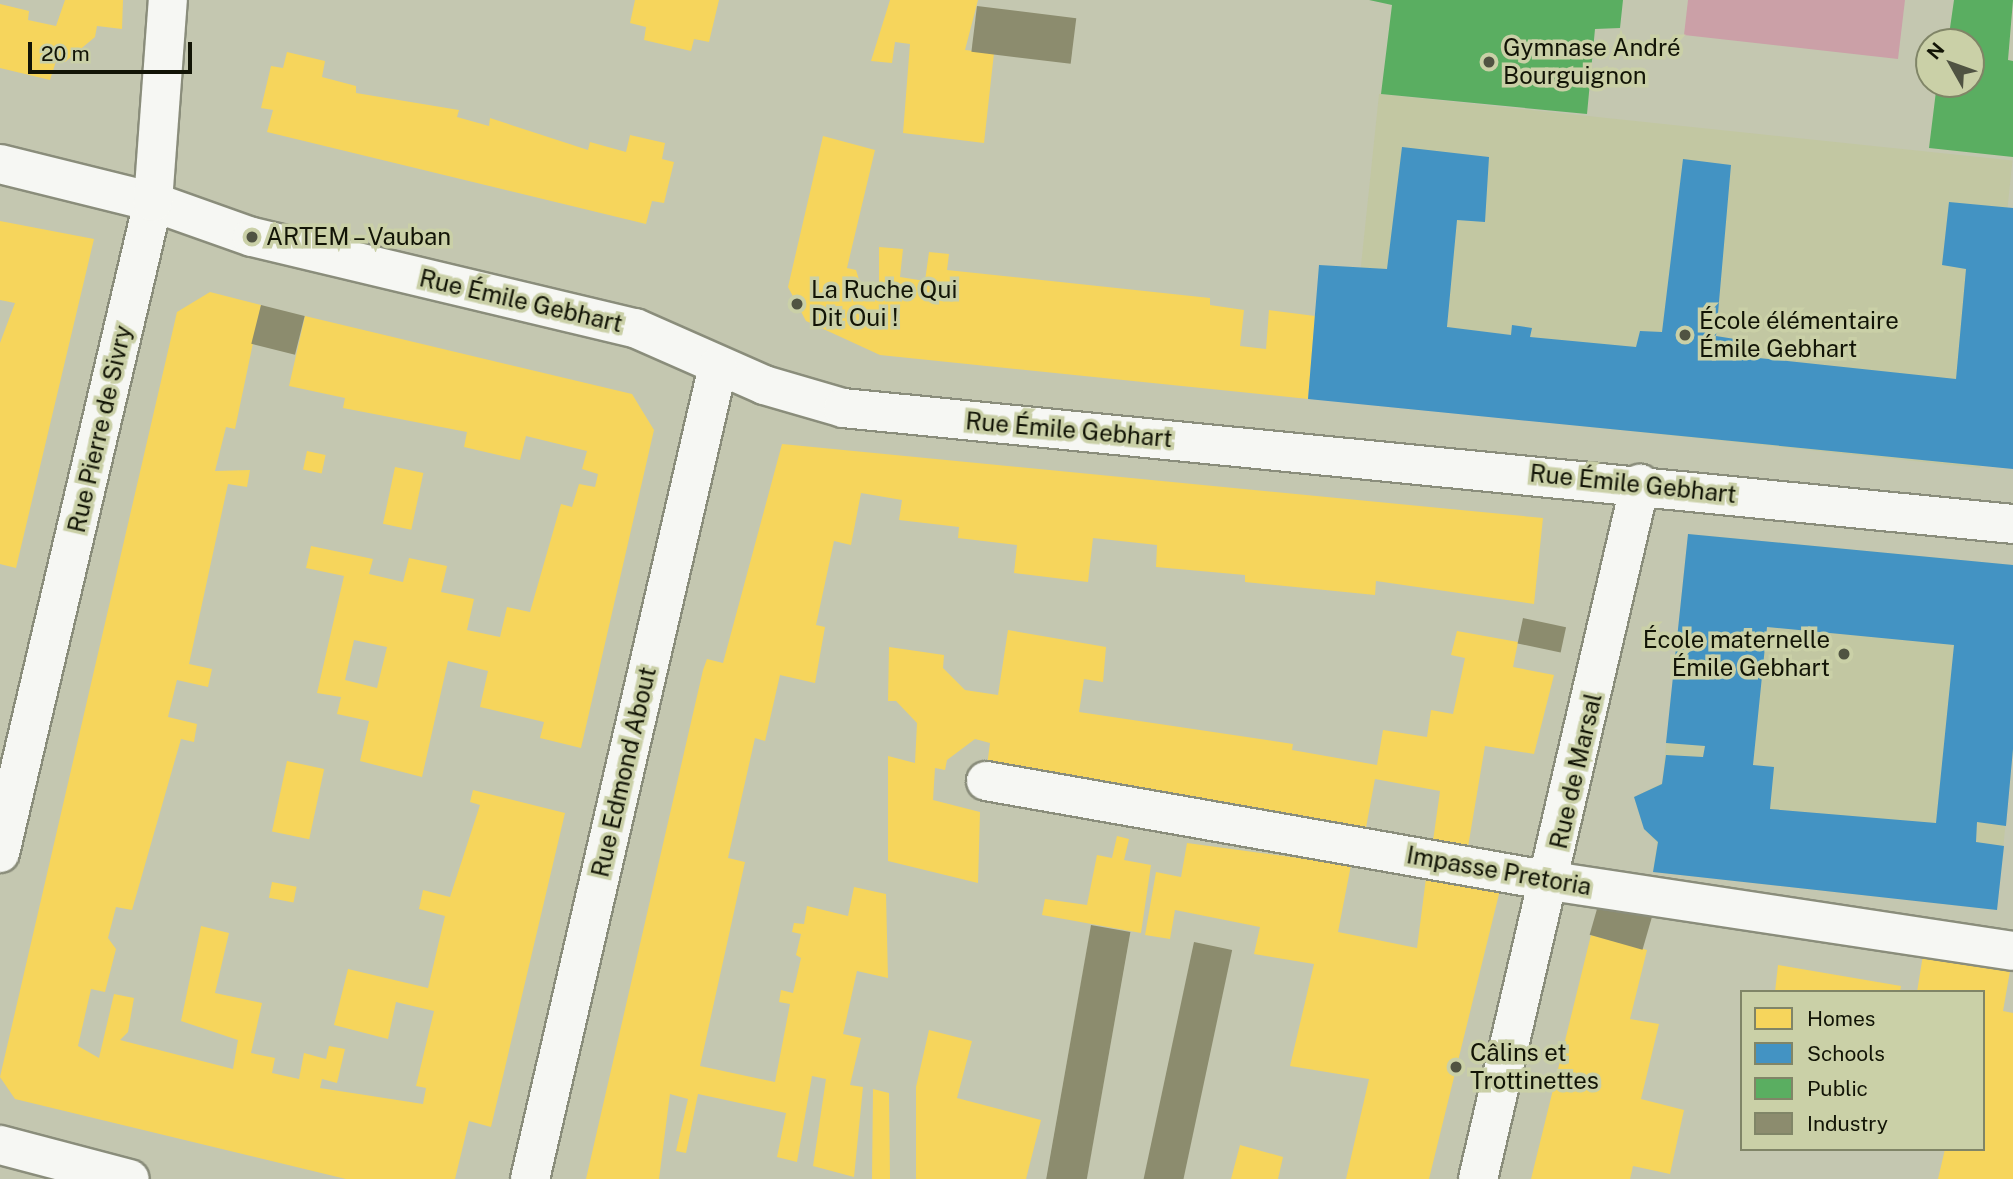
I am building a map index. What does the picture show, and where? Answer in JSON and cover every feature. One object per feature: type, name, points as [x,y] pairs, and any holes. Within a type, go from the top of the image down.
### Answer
[{"type":"street","name":"Rue Pierre de Sivry","points":[[0,853],[153,202],[168,0]]},
{"type":"street","name":"Rue Émile Gebhart","points":[[0,164],[153,202],[252,237],[635,328],[718,366],[843,408],[1640,484],[2013,524]]},
{"type":"street","name":"Rue Edmond About","points":[[530,1179],[718,366]]},
{"type":"street","name":"Rue de Marsal","points":[[1478,1179],[1551,881],[1640,484]]},
{"type":"street","name":"Impasse Pretoria","points":[[986,781],[1551,881],[2013,951]]},
{"type":"street","points":[[0,1145],[130,1179]]},
{"type":"shaded area","points":[[1688,0],[1905,0],[1898,59],[1684,35]]},
{"type":"shaded area","name":"École élémentaire Émile Gebhart","points":[[1379,94],[2013,161],[1980,468],[1347,401]]},
{"type":"shaded area","name":"École maternelle Émile Gebhart","points":[[1688,534],[2013,565],[2013,749],[1997,910],[1653,872],[1657,843],[1644,829],[1634,797],[1662,783]]},
{"type":"building: Homes","points":[[65,0],[123,0],[122,29],[97,26],[95,37],[65,62],[57,58],[50,80],[0,68],[0,4],[29,11],[28,20],[56,26]]},
{"type":"building: Homes","points":[[635,0],[719,0],[709,42],[694,39],[691,51],[644,40],[646,27],[630,23]]},
{"type":"building: Homes","points":[[890,0],[978,0],[965,50],[994,53],[984,143],[903,133],[910,44],[895,42],[892,63],[871,61]]},
{"type":"building: Homes","points":[[287,52],[325,61],[322,77],[356,86],[356,93],[459,110],[457,117],[489,126],[490,118],[588,150],[590,142],[626,152],[630,135],[665,143],[662,159],[674,162],[664,203],[652,201],[646,224],[267,132],[273,110],[261,108],[271,66],[283,68]]},
{"type":"building: Homes","points":[[823,136],[875,150],[847,268],[856,270],[860,283],[879,291],[879,247],[903,249],[900,277],[925,281],[929,252],[949,254],[947,270],[1210,298],[1210,305],[1244,310],[1240,346],[1266,349],[1269,310],[1315,316],[1308,399],[880,355],[806,321],[788,287]]},
{"type":"building: Homes","points":[[0,221],[94,239],[16,568],[0,564],[0,343],[15,303],[0,300]]},
{"type":"building: Homes","points":[[210,292],[261,305],[235,429],[226,427],[215,471],[250,470],[247,487],[228,484],[189,664],[212,669],[208,687],[177,680],[168,717],[197,724],[194,742],[181,739],[132,910],[116,907],[108,938],[116,949],[105,992],[91,989],[78,1046],[99,1058],[114,994],[134,998],[128,1032],[120,1040],[233,1069],[238,1040],[181,1021],[201,926],[229,933],[215,993],[262,1003],[251,1053],[275,1058],[272,1073],[299,1079],[304,1053],[326,1059],[329,1046],[345,1049],[337,1083],[322,1079],[320,1088],[423,1104],[426,1088],[416,1086],[434,1011],[396,1002],[388,1039],[334,1025],[348,969],[428,988],[445,916],[419,909],[423,890],[450,897],[480,805],[470,802],[473,790],[565,813],[491,1127],[469,1121],[455,1179],[346,1179],[15,1099],[0,1077],[177,312]]},
{"type":"building: Homes","points":[[305,316],[632,394],[654,430],[581,748],[540,738],[544,722],[480,707],[488,671],[448,661],[422,777],[360,761],[369,721],[337,714],[341,697],[317,693],[344,576],[306,568],[311,546],[373,559],[369,574],[403,582],[409,558],[447,566],[441,592],[474,599],[467,630],[500,637],[507,607],[530,612],[561,504],[572,507],[579,484],[595,487],[598,474],[582,469],[587,451],[526,436],[520,460],[464,447],[467,432],[343,408],[345,398],[289,386]],"holes":[[[354,640],[387,647],[377,688],[345,680]]]},
{"type":"building: Homes","points":[[782,444],[1543,518],[1534,604],[1376,581],[1375,595],[1245,582],[1245,575],[1156,567],[1157,545],[1093,538],[1088,582],[1014,573],[1017,545],[958,538],[959,527],[899,520],[902,500],[861,493],[851,545],[834,541],[816,625],[825,627],[815,683],[780,675],[765,741],[755,738],[728,858],[745,862],[700,1066],[775,1082],[790,1004],[779,1002],[781,990],[793,993],[801,958],[796,955],[801,934],[792,932],[794,923],[804,924],[807,906],[848,916],[854,887],[886,894],[888,978],[857,971],[843,1034],[861,1038],[850,1085],[863,1087],[854,1177],[813,1166],[826,1079],[812,1076],[797,1162],[777,1157],[786,1113],[698,1094],[686,1153],[676,1151],[688,1099],[670,1094],[659,1179],[586,1179],[703,670],[707,659],[723,663]]},
{"type":"building: Homes","points":[[307,451],[326,455],[322,474],[303,470]]},
{"type":"building: Homes","points":[[395,467],[423,473],[411,530],[383,524]]},
{"type":"building: Homes","points":[[1008,630],[1106,647],[1103,682],[1084,679],[1079,712],[1293,744],[1292,750],[1377,765],[1383,730],[1427,737],[1431,710],[1453,714],[1465,658],[1451,655],[1457,631],[1518,642],[1513,667],[1554,675],[1534,754],[1485,746],[1468,847],[1433,841],[1440,791],[1375,779],[1365,833],[987,766],[990,743],[975,739],[947,760],[945,770],[935,768],[933,800],[980,812],[978,883],[888,861],[888,756],[915,763],[917,723],[896,701],[888,701],[889,647],[944,655],[943,668],[965,690],[998,695]]},
{"type":"building: Homes","points":[[287,761],[324,769],[309,839],[272,831]]},
{"type":"building: Homes","points":[[1117,836],[1129,839],[1124,860],[1151,865],[1141,933],[1042,915],[1045,899],[1087,905],[1097,855],[1112,858]]},
{"type":"building: Homes","points":[[1187,843],[1351,865],[1338,932],[1417,948],[1426,878],[1500,890],[1429,1179],[1346,1179],[1369,1079],[1290,1066],[1314,964],[1254,954],[1260,927],[1175,910],[1170,939],[1145,935],[1156,872],[1181,877]]},
{"type":"building: Homes","points":[[272,882],[297,887],[293,902],[269,898]]},
{"type":"building: Homes","points":[[1591,935],[1647,950],[1630,1019],[1659,1024],[1641,1099],[1684,1110],[1670,1174],[1633,1166],[1630,1179],[1531,1179]]},
{"type":"building: Homes","points":[[1923,955],[2010,971],[2003,1011],[2013,1013],[2013,1179],[1938,1179],[1945,1151],[1985,1151],[1985,990],[1917,990]]},
{"type":"building: Homes","points":[[1778,965],[1901,986],[1900,990],[1775,990]]},
{"type":"building: Homes","points":[[929,1030],[972,1041],[957,1098],[1041,1120],[1026,1179],[916,1179],[916,1087]]},
{"type":"building: Homes","points":[[873,1089],[889,1093],[890,1179],[872,1179]]},
{"type":"building: Homes","points":[[1240,1145],[1283,1157],[1278,1179],[1231,1179]]},
{"type":"building: Schools","points":[[1402,147],[1489,157],[1485,222],[1457,220],[1447,327],[1511,335],[1512,325],[1532,328],[1530,337],[1636,347],[1640,331],[1662,332],[1683,159],[1731,165],[1716,336],[1741,340],[1740,356],[1956,379],[1966,269],[1942,265],[1949,202],[2013,208],[2013,469],[1308,399],[1319,265],[1387,269]]},
{"type":"building: Schools","name":"École maternelle Émile Gebhart","points":[[1688,534],[2013,565],[2013,749],[2006,826],[1977,822],[1976,842],[2004,846],[1997,910],[1653,872],[1658,842],[1644,829],[1634,797],[1662,784],[1666,755],[1703,757],[1705,746],[1666,743]],"holes":[[[1767,627],[1954,645],[1936,823],[1770,809],[1774,767],[1753,765]]]},
{"type":"building: Public","name":"Gymnase André Bourguignon","points":[[1369,0],[1623,0],[1620,28],[1595,29],[1587,114],[1381,94],[1392,5]]},
{"type":"building: Public","points":[[1954,0],[2013,0],[2008,60],[2013,61],[2013,157],[1929,148],[1935,98],[1985,98],[1985,28],[1950,28]]},
{"type":"building: Industry","points":[[977,6],[1076,18],[1071,64],[971,52]]},
{"type":"building: Industry","points":[[261,305],[305,316],[295,355],[251,344]]},
{"type":"building: Industry","points":[[1523,618],[1566,627],[1561,653],[1518,643]]},
{"type":"building: Industry","points":[[1599,902],[1652,917],[1642,950],[1590,935]]},
{"type":"building: Industry","points":[[1091,925],[1130,932],[1087,1179],[1046,1179]]},
{"type":"building: Industry","points":[[1194,942],[1232,950],[1183,1179],[1144,1179]]},
{"type":"place","name":"Gymnase André Bourguignon","points":[[1489,62]]},
{"type":"place","name":"ARTEM – Vauban","points":[[252,237]]},
{"type":"place","name":"La Ruche Qui Dit Oui !","points":[[797,304]]},
{"type":"place","name":"École élémentaire Émile Gebhart","points":[[1685,335]]},
{"type":"place","name":"École maternelle Émile Gebhart","points":[[1844,654]]},
{"type":"place","name":"Câlins et Trottinettes","points":[[1456,1067]]}]
